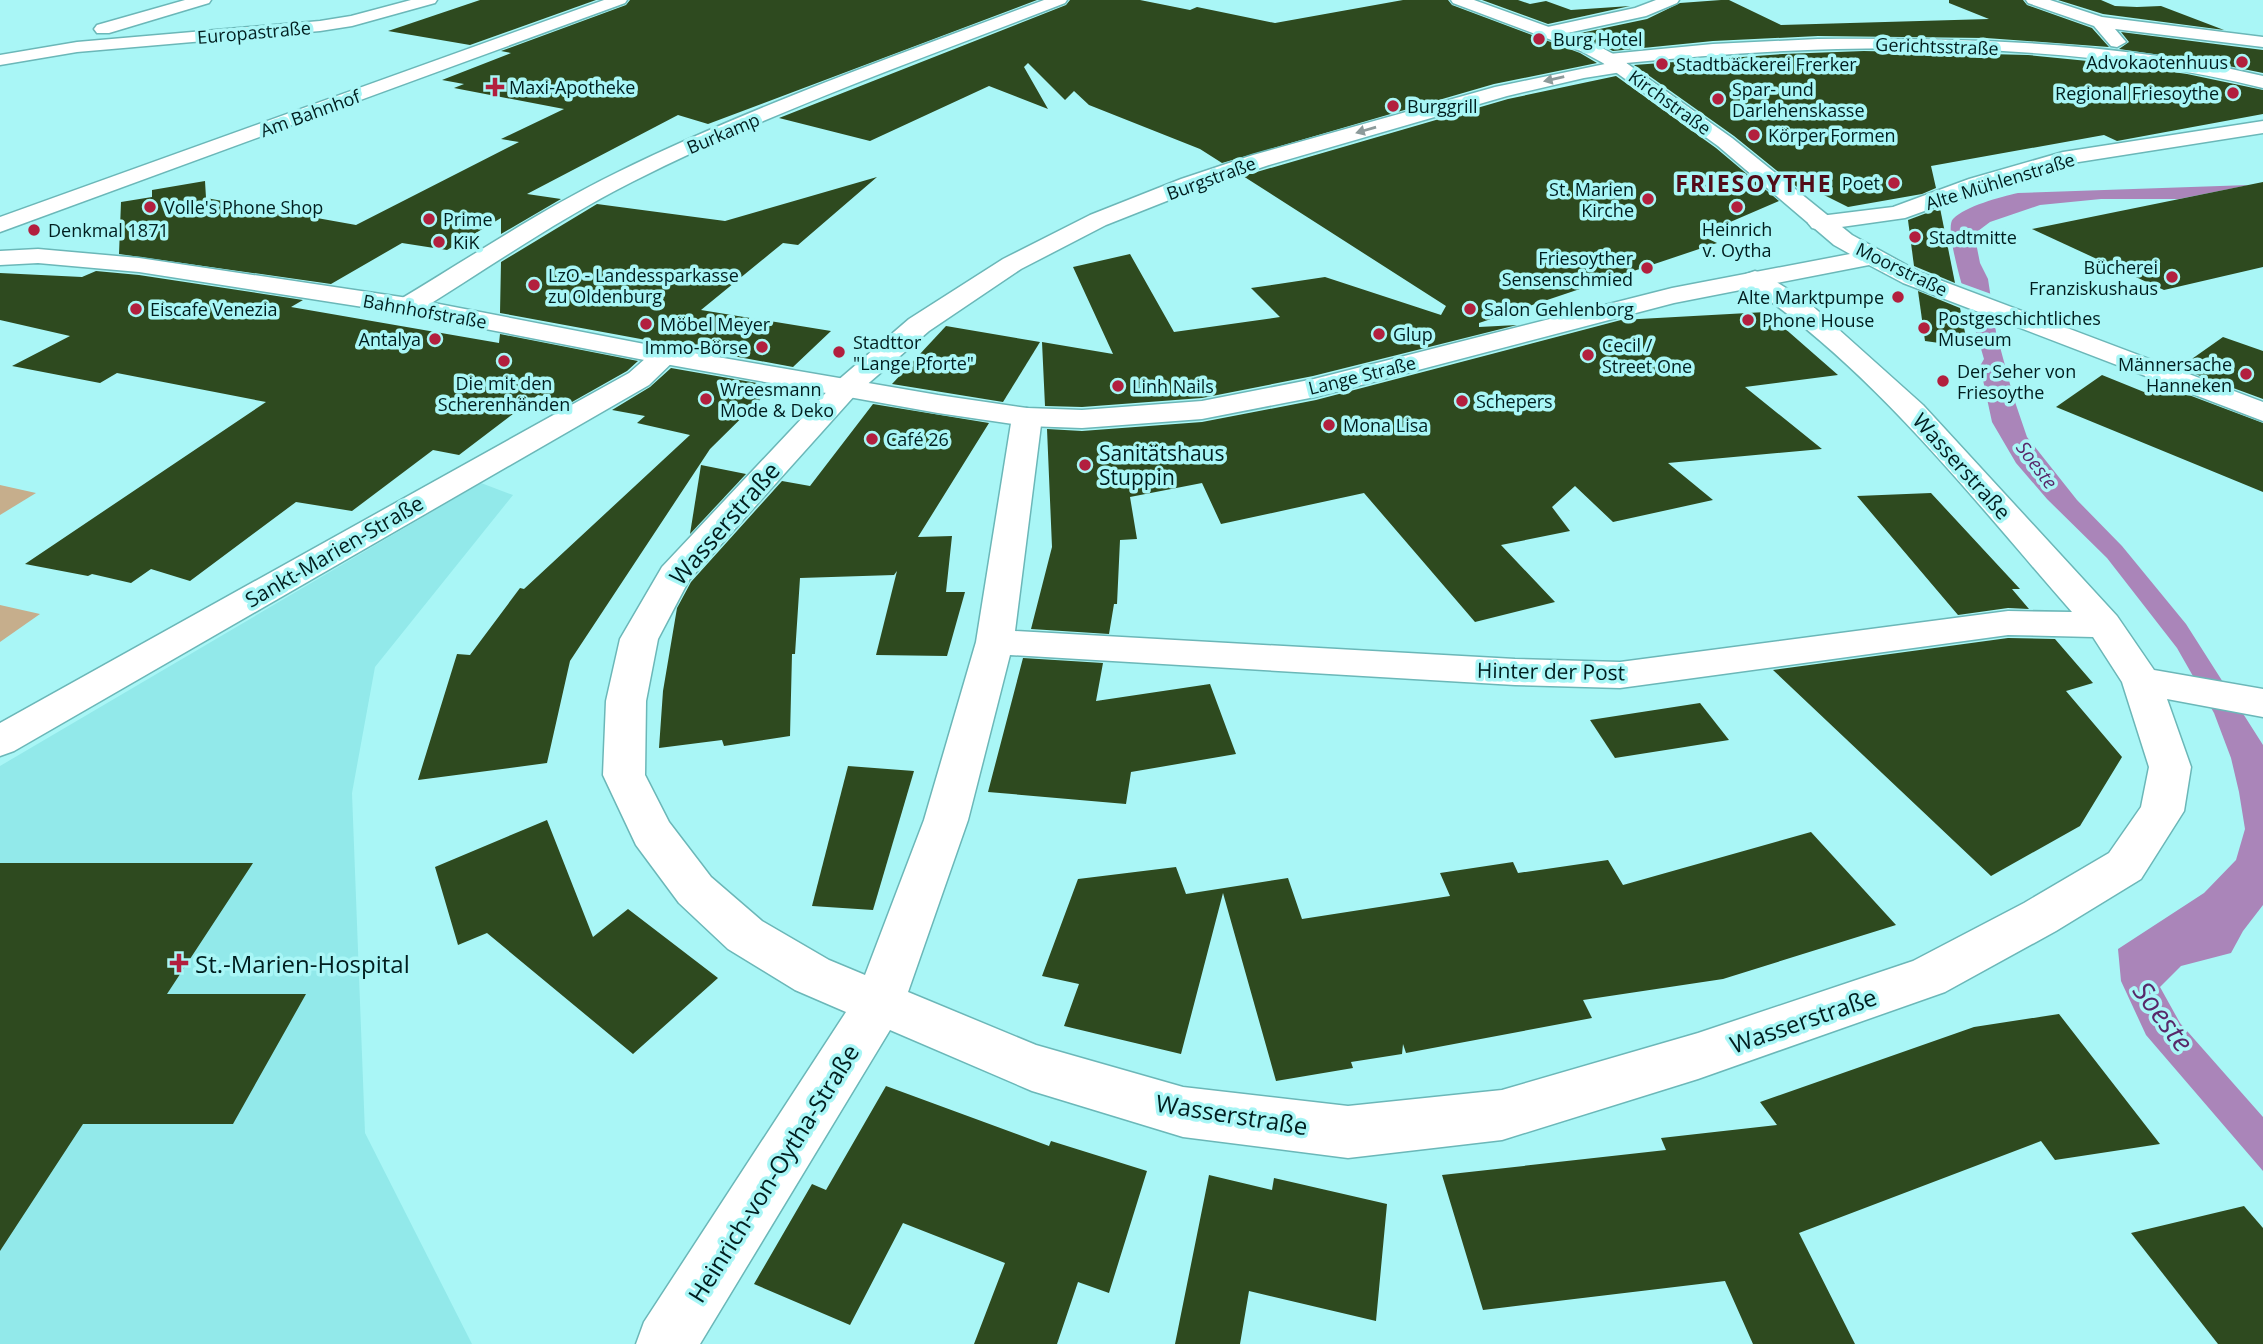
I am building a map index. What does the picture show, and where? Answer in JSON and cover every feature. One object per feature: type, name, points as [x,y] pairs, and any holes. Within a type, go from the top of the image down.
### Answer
[{"type":"street","name":"Europastraße","points":[[77,47],[85,35],[203,0]]},
{"type":"street","name":"Europastraße","points":[[0,60],[77,47],[320,26],[376,15],[429,0]]},
{"type":"street","name":"Am Bahnhof","points":[[0,225],[620,0]]},
{"type":"street","name":"Burkamp","points":[[408,306],[585,198],[676,153],[829,89],[1059,0]]},
{"type":"street","name":"Kirchstraße","points":[[1459,0],[1587,47],[1615,63],[1726,142],[1820,223]]},
{"type":"street","points":[[1549,32],[1640,12],[1671,0]]},
{"type":"street","points":[[2034,0],[2100,22],[2263,42]]},
{"type":"street","points":[[2100,22],[2130,57]]},
{"type":"street","name":"Gerichtsstraße","points":[[1615,63],[1742,48],[1897,43],[2130,57],[2189,64],[2263,82]]},
{"type":"street","name":"Burgstraße","points":[[846,388],[919,325],[1024,258],[1098,220],[1189,184],[1336,138],[1502,90],[1615,63]]},
{"type":"street","name":"Alte Mühlenstraße","points":[[1820,223],[1897,213],[2063,159],[2263,127]]},
{"type":"street","name":"Moorstraße","points":[[1820,223],[1870,257],[1912,278],[2263,412]]},
{"type":"street","name":"Bahnhofstraße","points":[[0,258],[38,256],[139,265],[408,306],[846,388]]},
{"type":"street","name":"Lange Straße","points":[[846,388],[1027,417],[1082,419],[1214,407],[1315,388],[1672,296],[1870,257]]},
{"type":"street","name":"Wasserstraße","points":[[846,388],[674,575],[639,639],[626,701],[624,775],[659,842],[695,890],[745,935],[813,975],[1032,1067],[1183,1112],[1348,1132],[1502,1115],[1698,1056],[1928,977],[2040,917],[2124,866],[2162,811],[2170,767],[2155,684],[1912,411],[1799,308],[1755,279]]},
{"type":"street","name":"Sankt-Marien-Straße","points":[[0,741],[639,379],[665,356]]},
{"type":"street","name":"Heinrich-von-Oytha-Straße","points":[[666,1344],[880,1002],[946,820],[995,642],[1027,417]]},
{"type":"street","name":"Hinter der Post","points":[[995,642],[1501,671],[1620,675],[2008,623],[2104,625]]},
{"type":"street","points":[[2155,684],[2256,702]]},
{"type":"shaded area","name":"St.-Marien-Hospital","points":[[481,483],[513,495],[375,667],[352,793],[365,1133],[472,1344],[0,1344],[0,766]]},
{"type":"shaded area","points":[[0,485],[36,493],[0,515]]},
{"type":"shaded area","points":[[0,605],[40,614],[0,642]]},
{"type":"water","name":"Soeste","points":[[2249,185],[2179,199],[2101,199],[2040,205],[1990,222],[1978,231],[1975,238],[1980,263],[1988,279],[1996,332],[2027,437],[2077,500],[2122,546],[2186,624],[2263,745],[2263,905],[2243,931],[2231,953],[2181,966],[2160,987],[2180,1023],[2263,1117],[2263,1171],[2146,1035],[2121,981],[2118,949],[2204,893],[2236,860],[2245,829],[2231,758],[2214,713],[2177,648],[2107,558],[2047,499],[2016,463],[1992,422],[1980,366],[1984,359],[1956,263],[1951,228],[1953,219],[1966,210],[2018,193]]},
{"type":"pier","points":[[1958,282],[1994,295],[2000,330],[1970,318]]},
{"type":"building","points":[[480,0],[596,0],[470,45],[388,31]]},
{"type":"building","points":[[630,0],[1037,0],[708,124],[678,115],[527,194],[561,199],[501,234],[501,218],[447,250],[402,243],[331,284],[119,254],[121,202],[152,197],[152,190],[205,181],[206,198],[356,225],[519,142],[501,139],[564,109],[454,88],[464,84],[442,80],[511,53],[501,51],[626,5]]},
{"type":"building","points":[[1070,0],[1140,0],[1190,10],[1197,7],[1275,23],[1403,0],[1448,0],[1452,5],[1580,53],[1597,63],[1494,84],[1222,163],[1200,149],[1089,105],[1074,91],[1065,100],[1028,63],[1024,67],[1048,109],[989,86],[870,141],[779,118],[1066,5]]},
{"type":"building","points":[[1482,0],[1518,0],[1530,4],[1546,1],[1571,10],[1630,6],[1548,24]]},
{"type":"building","points":[[1729,0],[1781,25],[1989,19],[1949,3],[1949,0],[2023,0],[2027,5],[2092,28],[2109,47],[1986,38],[1818,36],[1713,41],[1613,51],[1576,34],[1647,19],[1680,3]]},
{"type":"building","points":[[2058,0],[2101,0],[2115,6],[2161,6],[2224,30],[2103,14]]},
{"type":"building","points":[[2121,32],[2263,50],[2263,73],[2119,49],[2129,42]]},
{"type":"building","points":[[1864,51],[2028,55],[2187,74],[2263,90],[2263,114],[2117,141],[2104,135],[1931,166],[1936,188],[1922,194],[1848,207],[1810,188],[1802,191],[1734,136],[1634,65]]},
{"type":"building","points":[[1616,76],[1716,148],[1779,201],[1700,235],[1717,243],[1479,323],[1479,327],[1517,325],[1313,376],[1202,398],[1082,407],[1045,406],[1042,342],[1113,354],[1073,267],[1130,254],[1174,332],[1280,317],[1251,288],[1325,277],[1441,315],[1446,306],[1243,176],[1508,99]]},
{"type":"building","points":[[877,177],[798,245],[783,243],[701,310],[831,331],[793,367],[500,313],[501,262],[597,204],[725,221]]},
{"type":"building","points":[[2263,182],[2263,267],[2164,290],[2032,229]]},
{"type":"building","points":[[1940,208],[1955,283],[1914,266],[1908,220]]},
{"type":"building","points":[[96,271],[303,300],[291,307],[499,343],[500,334],[638,361],[627,371],[572,402],[538,395],[459,455],[433,450],[352,511],[296,502],[190,581],[151,569],[131,583],[92,574],[88,576],[25,564],[266,402],[117,373],[100,383],[12,366],[70,336],[0,320],[0,273],[82,277]]},
{"type":"building","points":[[1918,291],[1960,308],[1968,347],[1925,341]]},
{"type":"building","points":[[1766,312],[1838,375],[1745,387],[1822,449],[1668,463],[1713,500],[1613,522],[1575,486],[1552,507],[1570,531],[1501,545],[1555,602],[1475,622],[1364,493],[1221,524],[1202,483],[1130,497],[1137,539],[1120,540],[1117,604],[1114,604],[1109,634],[1031,629],[1052,547],[1047,429],[1082,431],[1202,422],[1316,400],[1621,320]]},
{"type":"building","points":[[946,326],[1040,342],[1003,402],[892,384]]},
{"type":"building","points":[[2223,337],[2263,351],[2263,399],[2179,368]]},
{"type":"building","points":[[671,368],[774,386],[710,449],[570,661],[547,763],[418,780],[457,654],[470,655],[520,588],[524,589],[690,435],[637,423],[645,416],[612,410],[650,387]]},
{"type":"building","points":[[2102,375],[2144,392],[2157,383],[2263,423],[2263,492],[2056,407]]},
{"type":"building","points":[[873,404],[989,423],[918,537],[952,536],[946,592],[965,592],[947,656],[876,655],[897,571],[894,575],[800,578],[795,654],[792,654],[790,736],[724,746],[722,740],[659,748],[663,691],[677,608],[691,582],[782,481],[810,486]]},
{"type":"building","points":[[701,465],[746,474],[690,534]]},
{"type":"building","points":[[1931,493],[2020,589],[2012,589],[2029,609],[2008,608],[1958,615],[1857,496]]},
{"type":"building","points":[[2008,638],[2055,639],[2093,683],[2066,691],[2122,757],[2080,826],[1991,876],[1773,670]]},
{"type":"building","points":[[1023,658],[1103,663],[1096,701],[1210,684],[1236,754],[1131,772],[1126,804],[988,792]]},
{"type":"building","points":[[1700,703],[1729,740],[1615,758],[1590,720]]},
{"type":"building","points":[[848,766],[914,771],[873,910],[812,906]]},
{"type":"building","points":[[547,820],[593,937],[628,909],[718,978],[633,1054],[487,933],[458,945],[435,867]]},
{"type":"building","points":[[1811,832],[1896,925],[1723,979],[1583,1000],[1592,1018],[1406,1053],[1403,1044],[1402,1054],[1351,1062],[1353,1068],[1276,1081],[1223,893],[1181,1054],[1064,1026],[1079,984],[1042,976],[1078,879],[1176,867],[1186,894],[1288,878],[1302,919],[1450,896],[1440,873],[1513,862],[1518,873],[1608,860],[1623,885]]},
{"type":"building","points":[[0,863],[253,863],[167,994],[306,994],[233,1124],[83,1124],[0,1251]]},
{"type":"building","points":[[2059,1014],[2160,1144],[2055,1160],[2041,1141],[1799,1233],[1855,1344],[1753,1344],[1725,1281],[1483,1310],[1442,1175],[1666,1150],[1661,1138],[1777,1125],[1760,1102],[1974,1027]]},
{"type":"building","points":[[886,1086],[1049,1146],[1051,1141],[1147,1171],[1109,1293],[1078,1282],[1057,1344],[974,1344],[1005,1263],[903,1223],[850,1325],[754,1284],[812,1184],[826,1190]]},
{"type":"building","points":[[1209,1175],[1272,1190],[1274,1178],[1387,1204],[1376,1321],[1249,1291],[1240,1344],[1175,1344]]},
{"type":"building","points":[[2244,1206],[2263,1228],[2263,1344],[2218,1344],[2131,1233]]},
{"type":"place","name":"Burg Hotel","points":[[1539,39]]},
{"type":"place","name":"Advokaotenhuus","points":[[2242,62]]},
{"type":"place","name":"Stadtbäckerei Frerker","points":[[1662,64]]},
{"type":"place","name":"Maxi-Apotheke","points":[[495,87]]},
{"type":"place","name":"Regional Friesoythe","points":[[2233,93]]},
{"type":"place","name":"Spar- und Darlehenskasse","points":[[1718,99]]},
{"type":"place","name":"Burggrill","points":[[1393,106]]},
{"type":"place","name":"Körper Formen","points":[[1754,135]]},
{"type":"place","name":"Poet","points":[[1894,183]]},
{"type":"place","name":"St. Marien Kirche","points":[[1648,199]]},
{"type":"place","name":"Volle's Phone Shop","points":[[150,207]]},
{"type":"place","name":"Heinrich v. Oytha","points":[[1737,207]]},
{"type":"place","name":"Prime","points":[[429,219]]},
{"type":"place","name":"Denkmal 1871","points":[[34,230]]},
{"type":"place","name":"Stadtmitte","points":[[1915,237]]},
{"type":"place","name":"KiK","points":[[439,242]]},
{"type":"place","name":"Friesoyther Sensenschmied","points":[[1647,268]]},
{"type":"place","name":"Bücherei Franziskushaus","points":[[2172,277]]},
{"type":"place","name":"LzO - Landessparkasse zu Oldenburg","points":[[534,285]]},
{"type":"place","name":"Alte Marktpumpe","points":[[1898,297]]},
{"type":"place","name":"Eiscafe Venezia","points":[[136,309]]},
{"type":"place","name":"Salon Gehlenborg","points":[[1470,309]]},
{"type":"place","name":"Phone House","points":[[1748,320]]},
{"type":"place","name":"Möbel Meyer","points":[[646,324]]},
{"type":"place","name":"Postgeschichtliches Museum","points":[[1924,328]]},
{"type":"place","name":"Glup","points":[[1379,334]]},
{"type":"place","name":"Antalya","points":[[435,339]]},
{"type":"place","name":"Immo-Börse","points":[[762,347]]},
{"type":"place","name":"Stadttor \"Lange Pforte\"","points":[[839,352]]},
{"type":"place","name":"Cecil / Street One","points":[[1588,355]]},
{"type":"place","name":"Die mit den Scherenhänden","points":[[504,361]]},
{"type":"place","name":"Männersache Hanneken","points":[[2246,374]]},
{"type":"place","name":"Der Seher von Friesoythe","points":[[1943,381]]},
{"type":"place","name":"Linh Nails","points":[[1118,386]]},
{"type":"place","name":"Wreesmann Mode & Deko","points":[[706,399]]},
{"type":"place","name":"Schepers","points":[[1462,401]]},
{"type":"place","name":"Mona Lisa","points":[[1329,425]]},
{"type":"place","name":"Café 26","points":[[872,439]]},
{"type":"place","name":"Sanitätshaus Stuppin","points":[[1085,465]]},
{"type":"place","name":"St.-Marien-Hospital","points":[[179,963]]},
{"type":"district","name":"FRIESOYTHE","points":[[1754,183]]}]
